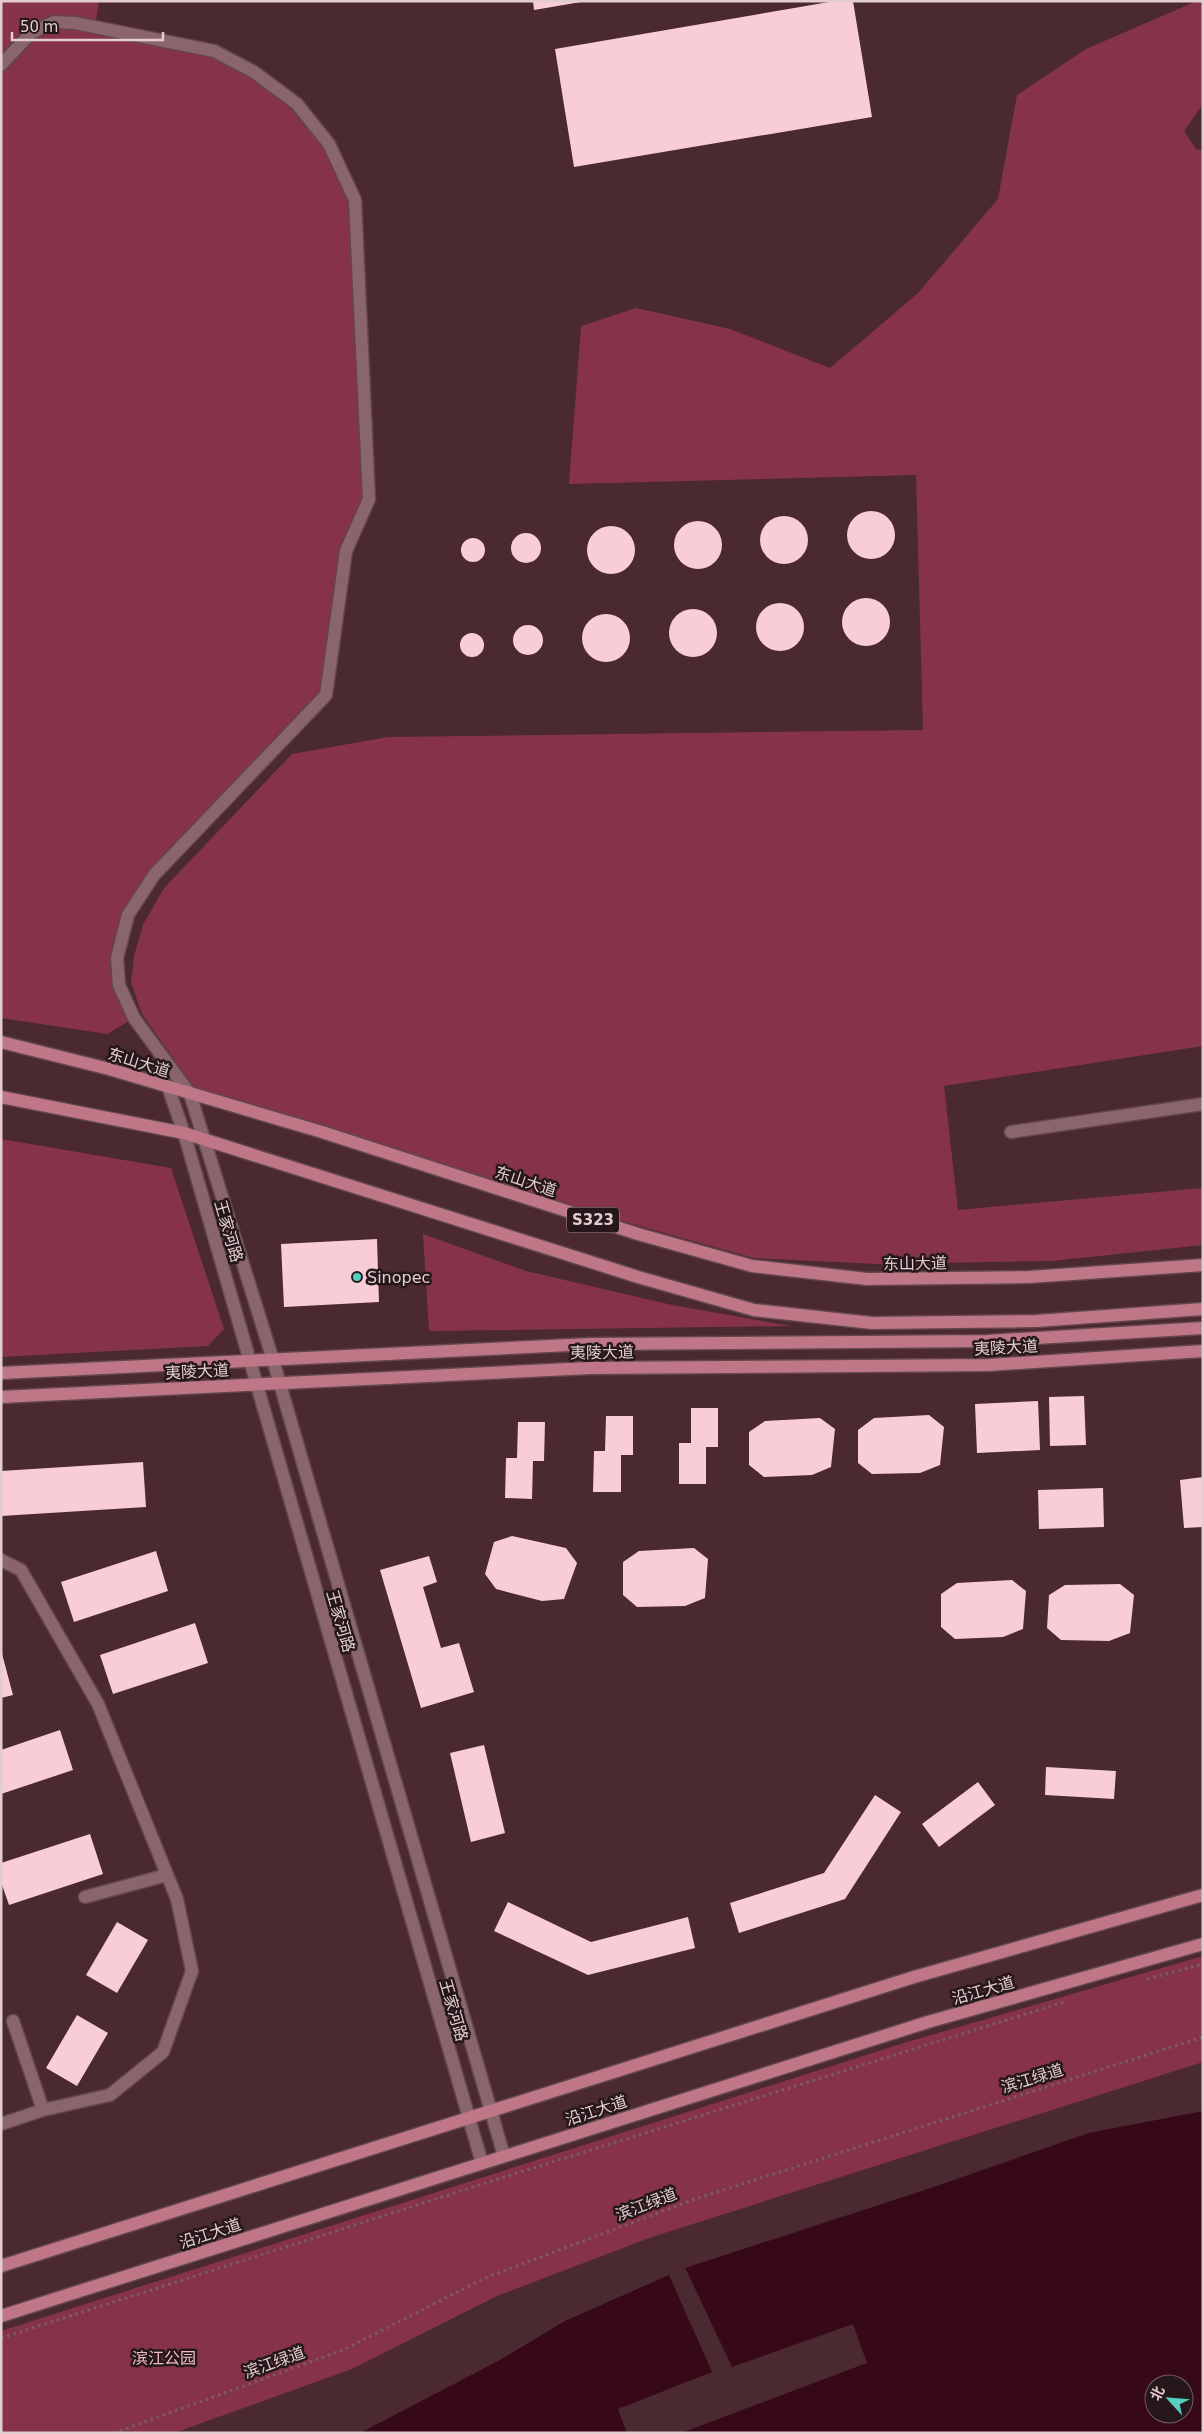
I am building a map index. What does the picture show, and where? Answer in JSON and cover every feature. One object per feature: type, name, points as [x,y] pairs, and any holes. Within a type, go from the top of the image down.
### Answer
[{"type":"main road","name":"东山大道","points":[[1,1042],[109,1069],[331,1135],[638,1234],[752,1266],[867,1280],[1029,1277],[1203,1265]]},
{"type":"main road","points":[[1,1097],[184,1134],[638,1277],[754,1310],[872,1323],[1036,1321],[1203,1309]]},
{"type":"main road","name":"夷陵大道","points":[[1,1373],[590,1344],[987,1341],[1203,1328]]},
{"type":"main road","name":"夷陵大道","points":[[1,1397],[590,1368],[988,1365],[1203,1351]]},
{"type":"main road","name":"沿江大道","points":[[1,2266],[914,1977],[1203,1895]]},
{"type":"main road","name":"沿江大道","points":[[1,2316],[928,2022],[1203,1944]]},
{"type":"street","name":"王家河路","points":[[1,65],[30,33],[54,22],[75,23],[214,51],[254,72],[297,104],[329,144],[355,200],[369,499],[346,551],[326,695],[154,875],[128,915],[117,958],[119,985],[134,1018],[190,1094],[279,1383],[504,2156]]},
{"type":"street","name":"王家河路","points":[[168,1087],[184,1134],[482,2163]]},
{"type":"street","points":[[1011,1132],[1203,1104]]},
{"type":"street","points":[[1,1560],[21,1570],[98,1704],[176,1899],[192,1971],[163,2052],[110,2095],[43,2110],[1,2124]]},
{"type":"street","points":[[86,1897],[167,1875]]},
{"type":"street","points":[[13,2021],[43,2110]]},
{"type":"path","points":[[1138,1981],[1203,1964]]},
{"type":"path","points":[[1,2338],[523,2171],[1073,2000]]},
{"type":"path","name":"滨江绿道","points":[[114,2433],[343,2350],[486,2278],[695,2199],[1203,2037]]},
{"type":"green space","points":[[1,1],[99,1],[95,27],[214,51],[297,104],[329,144],[355,200],[369,499],[346,551],[326,695],[154,875],[128,915],[117,958],[134,1018],[107,1034],[1,1018]]},
{"type":"green space","points":[[1203,2],[1203,104],[1184,131],[1196,149],[1203,150],[1203,1046],[944,1086],[958,1210],[1203,1188],[1203,1245],[1052,1261],[878,1264],[754,1258],[586,1211],[194,1088],[142,1014],[131,983],[134,956],[143,925],[164,888],[292,754],[388,737],[923,730],[916,475],[569,484],[581,326],[636,308],[730,329],[830,368],[918,293],[998,199],[1017,95],[1086,49],[1192,3]]},
{"type":"green space","points":[[1,1139],[171,1168],[224,1329],[208,1346],[1,1357]]},
{"type":"green space","points":[[423,1234],[526,1271],[672,1305],[791,1326],[429,1331]]},
{"type":"green space","name":"滨江公园","points":[[1203,1956],[1203,2062],[652,2237],[497,2296],[352,2369],[174,2433],[1,2433],[1,2331],[907,2042]]},
{"type":"shaded area","points":[[1203,2111],[1203,2433],[360,2433],[500,2360],[565,2321],[685,2268],[925,2190],[1089,2133]]},
{"type":"pier","points":[[684,2265],[732,2367],[853,2324],[867,2363],[681,2433],[627,2433],[618,2409],[712,2372],[668,2273]]},
{"type":"building","points":[[533,1],[581,1],[581,2],[534,10]]},
{"type":"building","points":[[835,1],[853,1],[872,117],[574,167],[555,49]]},
{"type":"building","points":[[871,511],[880,513],[888,518],[893,526],[895,535],[893,544],[888,552],[880,557],[871,559],[862,557],[854,552],[849,544],[847,535],[849,526],[854,518],[862,513]]},
{"type":"building","points":[[784,516],[793,518],[801,523],[806,531],[808,540],[806,549],[801,557],[793,562],[784,564],[775,562],[767,557],[762,549],[760,540],[762,531],[767,523],[775,518]]},
{"type":"building","points":[[698,521],[707,523],[715,528],[720,536],[722,545],[720,554],[715,562],[707,567],[698,569],[689,567],[681,562],[676,554],[674,545],[676,536],[681,528],[689,523]]},
{"type":"building","points":[[611,526],[620,528],[628,533],[633,541],[635,550],[633,559],[628,567],[620,572],[611,574],[602,572],[594,567],[589,559],[587,550],[589,541],[594,533],[602,528]]},
{"type":"building","points":[[526,533],[537,537],[541,548],[537,559],[526,563],[515,559],[511,548],[515,537]]},
{"type":"building","points":[[473,538],[482,541],[485,550],[482,559],[473,562],[464,559],[461,550],[464,541]]},
{"type":"building","points":[[866,598],[875,600],[883,605],[888,613],[890,622],[888,631],[883,639],[875,644],[866,646],[857,644],[849,639],[844,631],[842,622],[844,613],[849,605],[857,600]]},
{"type":"building","points":[[780,603],[789,605],[797,610],[802,618],[804,627],[802,636],[797,644],[789,649],[780,651],[771,649],[763,644],[758,636],[756,627],[758,618],[763,610],[771,605]]},
{"type":"building","points":[[693,609],[702,611],[710,616],[715,624],[717,633],[715,642],[710,650],[702,655],[693,657],[684,655],[676,650],[671,642],[669,633],[671,624],[676,616],[684,611]]},
{"type":"building","points":[[606,614],[615,616],[623,621],[628,629],[630,638],[628,647],[623,655],[615,660],[606,662],[597,660],[589,655],[584,647],[582,638],[584,629],[589,621],[597,616]]},
{"type":"building","points":[[528,625],[539,629],[543,640],[539,651],[528,655],[517,651],[513,640],[517,629]]},
{"type":"building","points":[[472,633],[481,636],[484,645],[481,654],[472,657],[463,654],[460,645],[463,636]]},
{"type":"building","points":[[377,1239],[379,1302],[284,1307],[281,1244]]},
{"type":"building","points":[[1084,1396],[1086,1445],[1050,1446],[1049,1397]]},
{"type":"building","points":[[1038,1401],[1040,1450],[977,1453],[975,1404]]},
{"type":"building","points":[[691,1408],[718,1408],[718,1447],[706,1447],[706,1484],[679,1484],[679,1443],[691,1443]]},
{"type":"building","points":[[929,1415],[944,1427],[940,1465],[920,1473],[872,1474],[858,1463],[858,1430],[874,1418]]},
{"type":"building","points":[[606,1416],[633,1416],[633,1455],[621,1455],[621,1492],[593,1492],[594,1451],[605,1451]]},
{"type":"building","points":[[820,1418],[835,1429],[831,1467],[812,1475],[764,1477],[749,1465],[749,1432],[765,1421]]},
{"type":"building","points":[[518,1422],[545,1422],[544,1461],[533,1461],[532,1499],[505,1498],[506,1458],[517,1458]]},
{"type":"building","points":[[143,1462],[146,1507],[1,1516],[1,1471]]},
{"type":"building","points":[[1203,1477],[1203,1527],[1184,1528],[1180,1480]]},
{"type":"building","points":[[1103,1488],[1104,1527],[1039,1529],[1038,1490]]},
{"type":"building","points":[[512,1536],[566,1548],[577,1563],[564,1599],[542,1601],[496,1589],[485,1574],[494,1542]]},
{"type":"building","points":[[694,1548],[708,1559],[705,1598],[685,1606],[637,1607],[623,1595],[623,1562],[639,1551]]},
{"type":"building","points":[[156,1551],[168,1591],[74,1622],[61,1582]]},
{"type":"building","points":[[429,1556],[437,1582],[423,1587],[441,1648],[459,1643],[474,1692],[421,1708],[380,1570]]},
{"type":"building","points":[[1012,1580],[1026,1591],[1023,1629],[1003,1637],[955,1639],[941,1627],[941,1594],[957,1583]]},
{"type":"building","points":[[1120,1584],[1134,1595],[1130,1633],[1109,1641],[1061,1640],[1047,1628],[1049,1595],[1065,1585]]},
{"type":"building","points":[[195,1623],[208,1663],[113,1694],[100,1655]]},
{"type":"building","points":[[1,1650],[13,1695],[1,1698]]},
{"type":"building","points":[[60,1730],[73,1770],[1,1794],[1,1750]]},
{"type":"building","points":[[484,1745],[505,1833],[471,1842],[450,1753]]},
{"type":"building","points":[[1046,1767],[1116,1771],[1114,1799],[1045,1795]]},
{"type":"building","points":[[978,1782],[995,1805],[939,1847],[922,1824]]},
{"type":"building","points":[[875,1795],[901,1812],[845,1899],[739,1933],[730,1903],[824,1873]]},
{"type":"building","points":[[90,1834],[103,1874],[9,1905],[1,1882],[1,1863]]},
{"type":"building","points":[[508,1902],[591,1942],[688,1917],[695,1948],[588,1975],[494,1931]]},
{"type":"building","points":[[117,1922],[148,1940],[117,1993],[86,1975]]},
{"type":"building","points":[[77,2015],[108,2033],[77,2086],[46,2068]]},
{"type":"place","name":"Sinopec","points":[[357,1277]]}]
